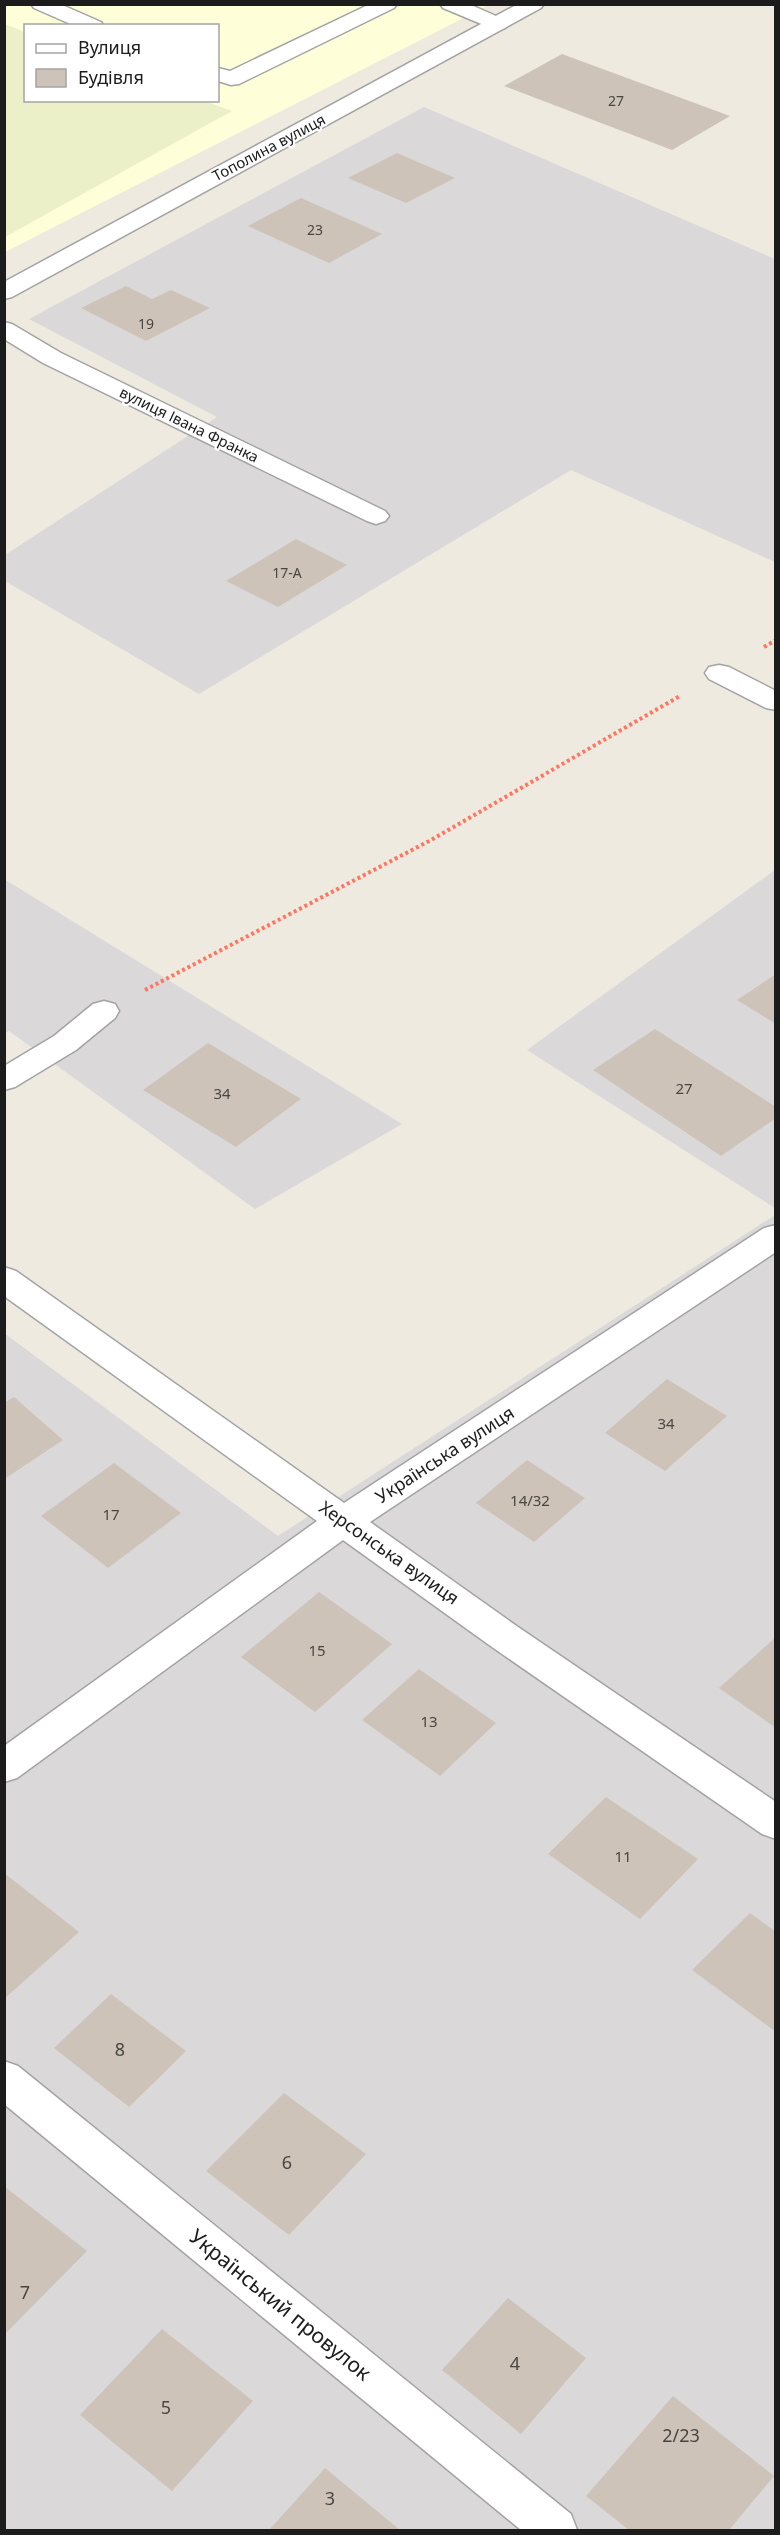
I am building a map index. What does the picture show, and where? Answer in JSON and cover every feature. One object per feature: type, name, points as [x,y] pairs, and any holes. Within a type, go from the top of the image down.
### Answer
[{"type":"street","points":[[41,4],[89,24]]},
{"type":"street","points":[[219,74],[231,79],[387,4]]},
{"type":"street","points":[[450,4],[498,24]]},
{"type":"street","name":"Тополина вулиця","points":[[4,292],[534,4]]},
{"type":"street","name":"вулиця Івана Франка","points":[[4,329],[52,358],[376,516]]},
{"type":"street","points":[[720,673],[776,702]]},
{"type":"street","points":[[4,1080],[65,1043],[104,1011]]},
{"type":"street","name":"Українська вулиця","points":[[4,1767],[344,1521],[776,1236]]},
{"type":"street","name":"Херсонська вулиця","points":[[4,1279],[344,1521],[776,1823]]},
{"type":"street","name":"Український провулок","points":[[4,2079],[555,2530]]},
{"type":"path","points":[[104,1011],[431,840],[776,640]]},
{"type":"shaded area","points":[[5,5],[489,5],[5,252]]},
{"type":"shaded area","points":[[5,24],[24,32],[24,102],[208,102],[232,111],[5,237]]},
{"type":"shaded area","points":[[424,107],[775,259],[775,562],[571,470],[199,694],[5,581],[5,555],[217,417],[29,319]]},
{"type":"shaded area","points":[[775,870],[775,1208],[527,1050]]},
{"type":"shaded area","points":[[4,879],[402,1124],[255,1209],[9,1031],[5,1033]]},
{"type":"shaded area","points":[[775,1215],[775,2530],[5,2530],[4,1333],[278,1536]]},
{"type":"building","points":[[562,54],[730,116],[672,150],[504,86]]},
{"type":"building","points":[[397,153],[455,178],[406,203],[348,178]]},
{"type":"building","points":[[301,198],[382,234],[329,263],[248,226]]},
{"type":"building","points":[[126,286],[152,299],[171,290],[210,308],[146,341],[81,308]]},
{"type":"building","points":[[296,539],[347,565],[278,607],[226,581]]},
{"type":"building","points":[[776,974],[776,1024],[737,1000]]},
{"type":"building","points":[[655,1029],[776,1107],[776,1118],[721,1156],[593,1070]]},
{"type":"building","points":[[208,1043],[301,1099],[236,1147],[143,1090]]},
{"type":"building","points":[[667,1379],[727,1416],[665,1471],[605,1433]]},
{"type":"building","points":[[14,1397],[63,1440],[6,1478],[4,1403]]},
{"type":"building","points":[[527,1460],[585,1498],[534,1542],[476,1503]]},
{"type":"building","points":[[114,1463],[181,1513],[108,1568],[41,1516]]},
{"type":"building","points":[[319,1592],[392,1644],[315,1712],[241,1657]]},
{"type":"building","points":[[776,1637],[776,1728],[719,1688]]},
{"type":"building","points":[[419,1669],[496,1723],[440,1776],[362,1720]]},
{"type":"building","points":[[606,1797],[698,1859],[640,1919],[548,1854]]},
{"type":"building","points":[[4,1873],[79,1932],[4,1999]]},
{"type":"building","points":[[750,1913],[776,1932],[776,2032],[692,1970]]},
{"type":"building","points":[[111,1994],[186,2051],[129,2107],[54,2048]]},
{"type":"building","points":[[284,2093],[366,2154],[289,2235],[206,2171]]},
{"type":"building","points":[[4,2186],[87,2251],[4,2335]]},
{"type":"building","points":[[508,2298],[586,2358],[521,2434],[442,2370]]},
{"type":"building","points":[[162,2329],[253,2401],[172,2491],[80,2415]]},
{"type":"building","points":[[673,2396],[774,2476],[729,2530],[629,2530],[586,2496]]},
{"type":"building","points":[[325,2468],[400,2530],[269,2530]]}]
